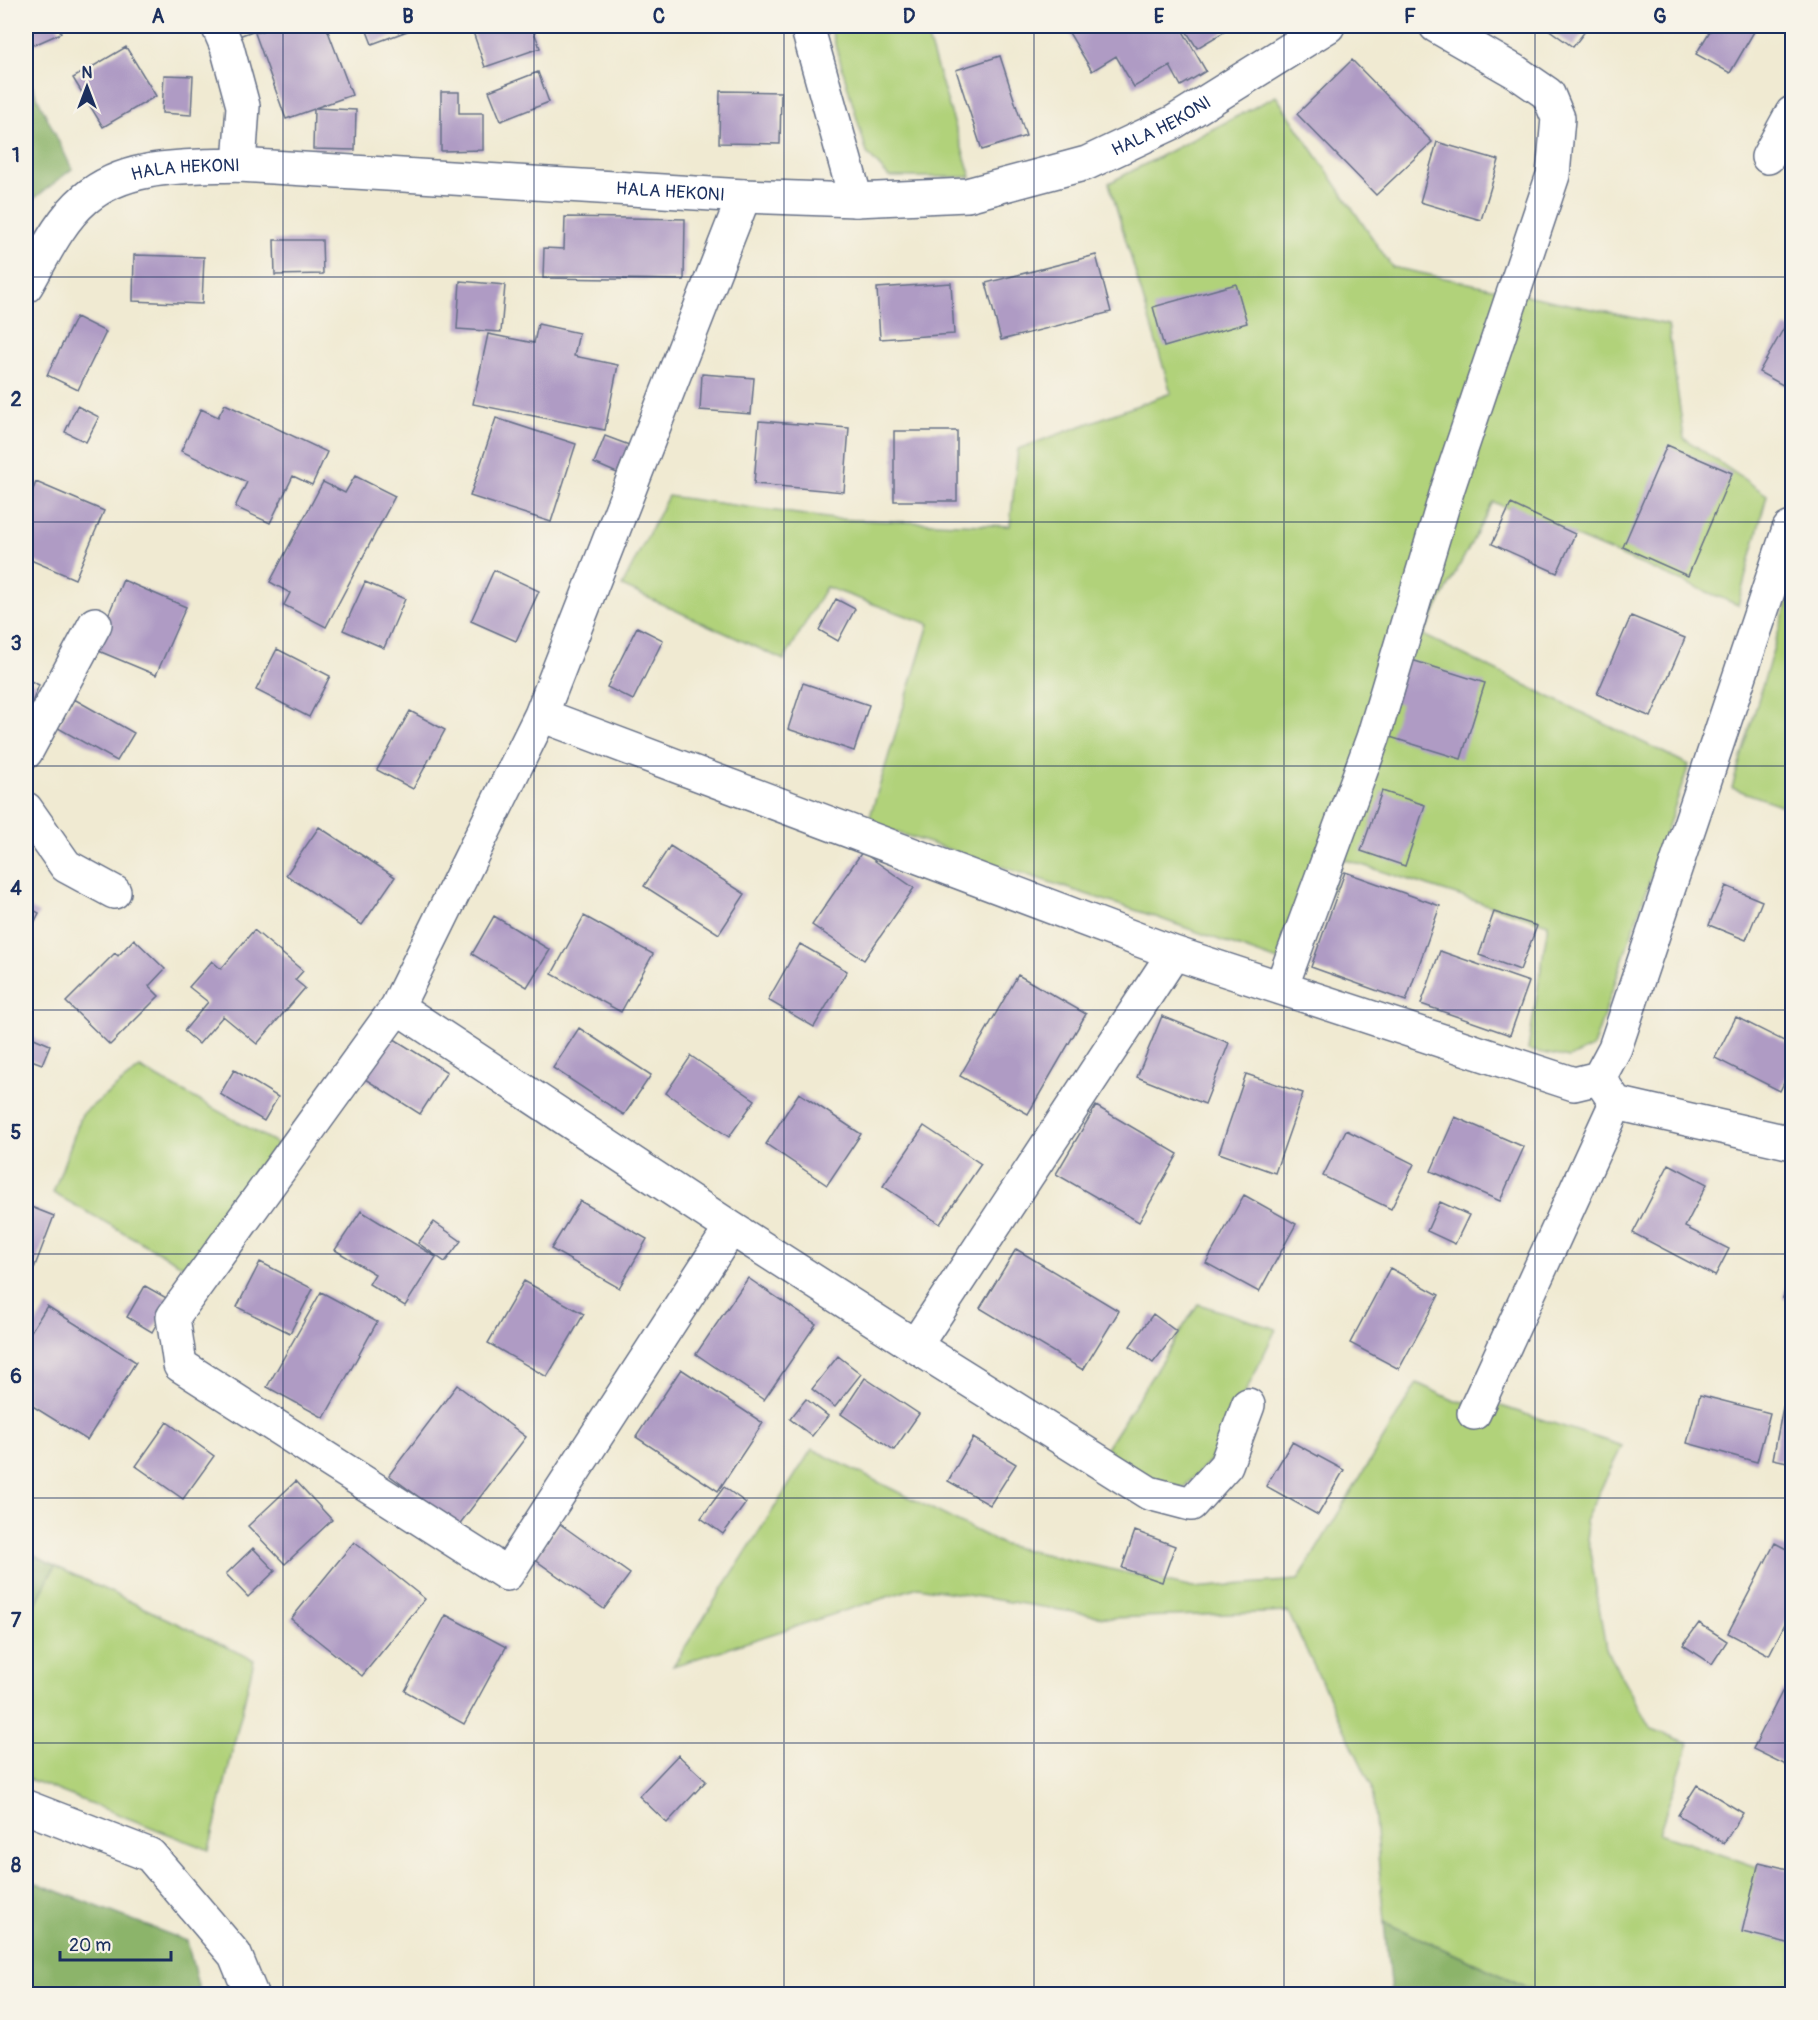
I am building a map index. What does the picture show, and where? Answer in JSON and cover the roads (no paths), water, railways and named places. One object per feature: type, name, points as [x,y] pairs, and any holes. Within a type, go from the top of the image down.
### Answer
[{"type":"street","points":[[218,26],[227,47],[243,106],[239,165]]},
{"type":"street","points":[[807,26],[856,201]]},
{"type":"street","name":"HALA HEKONI","points":[[26,286],[62,226],[85,199],[123,175],[178,167],[239,165],[856,201],[967,195],[1087,163],[1174,122],[1328,26]]},
{"type":"street","points":[[1281,988],[1373,738],[1448,489],[1553,175],[1558,118],[1548,94],[1516,72],[1436,26]]},
{"type":"street","points":[[1768,157],[1792,113]]},
{"type":"street","points":[[731,1228],[507,1574],[180,1365],[173,1317],[397,1007],[541,715],[744,196]]},
{"type":"street","points":[[1474,1413],[1608,1090],[1615,1048],[1789,529]]},
{"type":"street","points":[[26,752],[95,624]]},
{"type":"street","points":[[541,715],[1174,953],[1574,1084],[1608,1090],[1792,1143]]},
{"type":"street","points":[[26,809],[66,866],[114,892]]},
{"type":"street","points":[[915,1346],[1174,953]]},
{"type":"street","points":[[397,1007],[731,1228],[1149,1493],[1191,1504],[1226,1466],[1248,1405]]},
{"type":"street","points":[[26,1807],[150,1855],[235,1955],[250,1995]]}]
